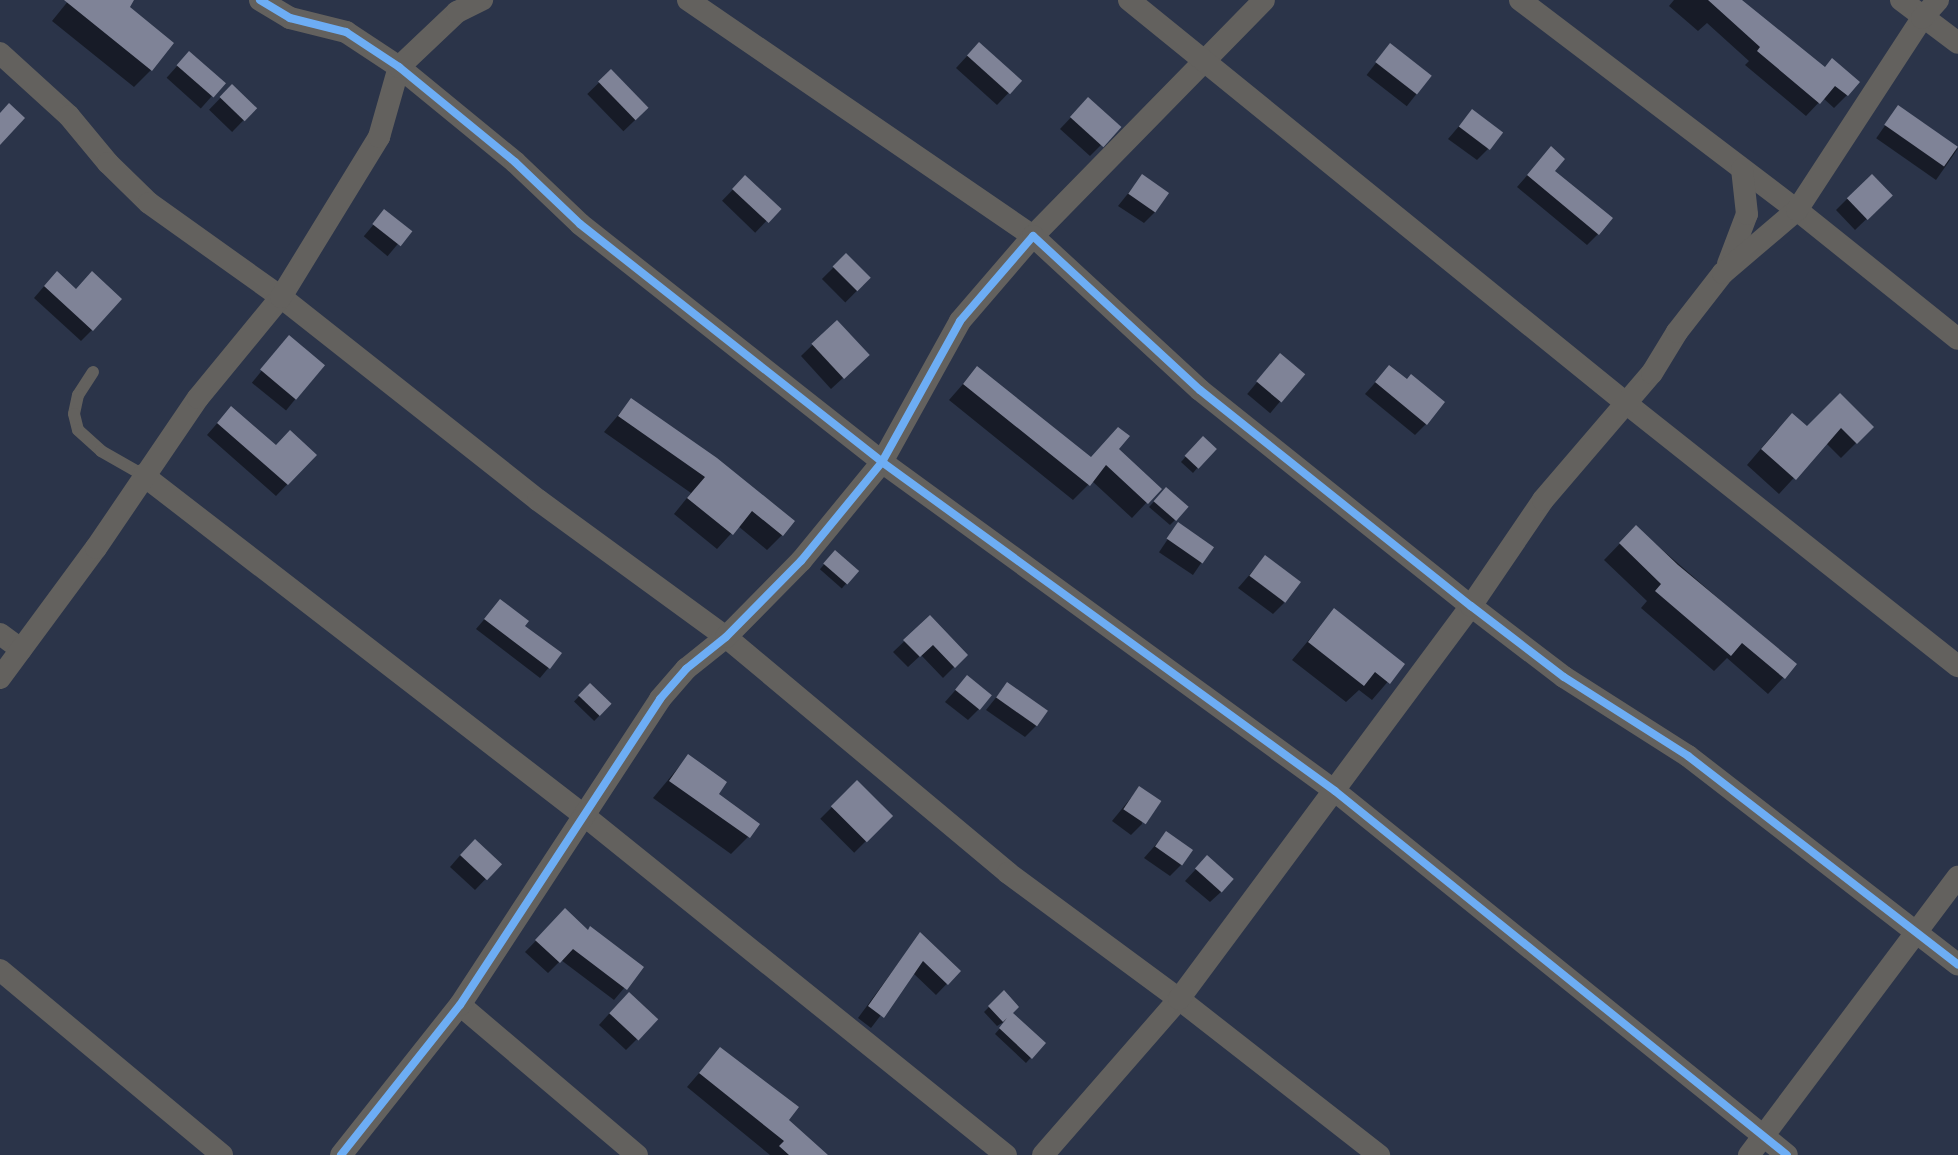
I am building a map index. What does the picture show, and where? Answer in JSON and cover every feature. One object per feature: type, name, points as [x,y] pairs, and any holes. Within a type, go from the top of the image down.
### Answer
[{"type":"street","points":[[260,0],[290,18],[346,32],[399,67],[515,162],[580,224],[882,462],[1335,791],[1755,1146],[1787,1155]]},
{"type":"street","points":[[0,678],[96,548],[143,475],[198,398],[281,297],[379,137],[399,67],[457,12],[482,0]]},
{"type":"street","points":[[688,0],[1033,236],[1200,390],[1471,606],[1564,677],[1688,756],[1958,965]]},
{"type":"street","points":[[1129,0],[1205,58],[1627,404],[1958,666]]},
{"type":"street","points":[[341,1155],[460,1005],[586,817],[660,699],[686,669],[726,637],[801,561],[882,462],[960,321],[1033,236],[1264,0]]},
{"type":"street","points":[[1520,0],[1797,210],[1958,339]]},
{"type":"street","points":[[1901,0],[1958,43]]},
{"type":"street","points":[[1043,1155],[1179,999],[1471,606],[1543,500],[1627,404],[1723,273],[1797,210],[1923,18],[1938,0]]},
{"type":"street","points":[[0,53],[69,116],[108,163],[149,203],[281,297],[538,500],[726,637],[1008,873],[1179,999],[1379,1155]]},
{"type":"street","points":[[1723,273],[1747,214],[1742,169]]},
{"type":"street","points":[[143,475],[586,817],[1006,1155]]},
{"type":"street","points":[[0,633],[21,649]]},
{"type":"street","points":[[1755,1146],[1958,877]]},
{"type":"street","points":[[0,970],[222,1155]]},
{"type":"street","points":[[460,1005],[637,1155]]},
{"type":"lane","points":[[93,372],[78,394],[74,414],[78,430],[101,451],[143,475]]},
{"type":"building","points":[[64,0],[134,0],[130,7],[174,43],[152,71]]},
{"type":"building","points":[[1708,0],[1742,0],[1825,67],[1832,58],[1860,82],[1848,96],[1835,86],[1820,104],[1757,51],[1760,47]]},
{"type":"building","points":[[979,42],[1022,81],[1010,94],[967,55]]},
{"type":"building","points":[[1390,43],[1432,76],[1417,95],[1375,62]]},
{"type":"building","points":[[189,51],[226,83],[214,97],[177,65]]},
{"type":"building","points":[[611,69],[649,108],[636,120],[598,82]]},
{"type":"building","points":[[232,84],[257,108],[245,121],[219,97]]},
{"type":"building","points":[[1088,97],[1121,127],[1103,147],[1070,117]]},
{"type":"building","points":[[9,103],[25,118],[0,145],[0,113]]},
{"type":"building","points":[[1898,105],[1958,147],[1944,167],[1884,125]]},
{"type":"building","points":[[1472,109],[1503,132],[1490,150],[1459,127]]},
{"type":"building","points":[[1551,146],[1565,159],[1555,171],[1613,218],[1599,235],[1527,175]]},
{"type":"building","points":[[1142,174],[1169,193],[1155,213],[1128,194]]},
{"type":"building","points":[[1872,174],[1893,196],[1868,220],[1847,198]]},
{"type":"building","points":[[745,175],[782,209],[769,223],[732,189]]},
{"type":"building","points":[[384,209],[412,231],[401,246],[372,224]]},
{"type":"building","points":[[846,253],[871,278],[857,291],[833,266]]},
{"type":"building","points":[[57,271],[76,289],[92,271],[122,299],[93,331],[44,286]]},
{"type":"building","points":[[837,320],[870,355],[844,379],[811,344]]},
{"type":"building","points":[[289,335],[325,365],[296,400],[260,369]]},
{"type":"building","points":[[1280,353],[1305,374],[1281,403],[1256,381]]},
{"type":"building","points":[[1389,365],[1407,379],[1411,374],[1445,402],[1427,425],[1375,382]]},
{"type":"building","points":[[977,366],[1091,457],[1118,427],[1130,436],[1119,449],[1162,489],[1148,504],[1106,465],[1090,486],[963,384]]},
{"type":"building","points":[[1840,393],[1874,427],[1857,444],[1841,428],[1796,480],[1761,449],[1792,413],[1807,426]]},
{"type":"building","points":[[631,398],[717,458],[795,521],[783,536],[752,511],[733,535],[687,498],[705,477],[618,416]]},
{"type":"building","points":[[231,406],[276,445],[290,430],[317,455],[288,485],[217,423]]},
{"type":"building","points":[[1203,436],[1217,449],[1198,469],[1185,456]]},
{"type":"building","points":[[1166,487],[1189,507],[1176,521],[1154,501]]},
{"type":"building","points":[[1178,522],[1214,547],[1203,564],[1167,538]]},
{"type":"building","points":[[1636,525],[1678,565],[1797,664],[1785,679],[1742,643],[1731,656],[1655,591],[1661,584],[1619,543]]},
{"type":"building","points":[[835,550],[859,571],[847,585],[823,564]]},
{"type":"building","points":[[1265,555],[1301,582],[1285,603],[1249,576]]},
{"type":"building","points":[[500,599],[529,621],[525,626],[562,653],[550,669],[484,619]]},
{"type":"building","points":[[1334,608],[1405,664],[1390,684],[1375,672],[1364,686],[1308,642]]},
{"type":"building","points":[[930,615],[968,655],[955,668],[933,645],[920,657],[903,640]]},
{"type":"building","points":[[967,675],[992,695],[980,710],[955,690]]},
{"type":"building","points":[[1007,682],[1048,711],[1037,726],[996,698]]},
{"type":"building","points":[[590,683],[612,704],[600,716],[578,695]]},
{"type":"building","points":[[688,754],[727,782],[719,794],[760,824],[750,838],[669,781]]},
{"type":"building","points":[[857,780],[893,816],[867,842],[831,806]]},
{"type":"building","points":[[1139,786],[1161,801],[1146,824],[1123,809]]},
{"type":"building","points":[[1166,831],[1193,850],[1182,865],[1155,847]]},
{"type":"building","points":[[475,839],[502,864],[487,880],[460,855]]},
{"type":"building","points":[[1207,855],[1234,879],[1222,892],[1195,868]]},
{"type":"building","points":[[565,908],[588,930],[590,926],[644,967],[627,990],[573,949],[560,963],[535,940]]},
{"type":"building","points":[[920,932],[961,971],[948,985],[923,961],[884,1018],[868,1006]]},
{"type":"building","points":[[1004,990],[1019,1007],[1013,1013],[1046,1043],[1032,1059],[999,1028],[1007,1018],[1003,1022],[988,1006]]},
{"type":"building","points":[[629,992],[658,1019],[638,1040],[609,1013]]},
{"type":"building","points":[[720,1047],[799,1107],[789,1120],[828,1155],[789,1155],[779,1146],[784,1141],[699,1073]]},
{"type":"cycle path","points":[[260,0],[290,18],[346,32],[399,67],[515,162],[580,224],[882,462],[1335,791],[1787,1155]]},
{"type":"cycle path","points":[[341,1155],[460,1005],[660,699],[686,669],[726,637],[801,561],[882,462],[960,321],[1033,236],[1200,390],[1471,606],[1564,677],[1688,756],[1958,965]]}]
